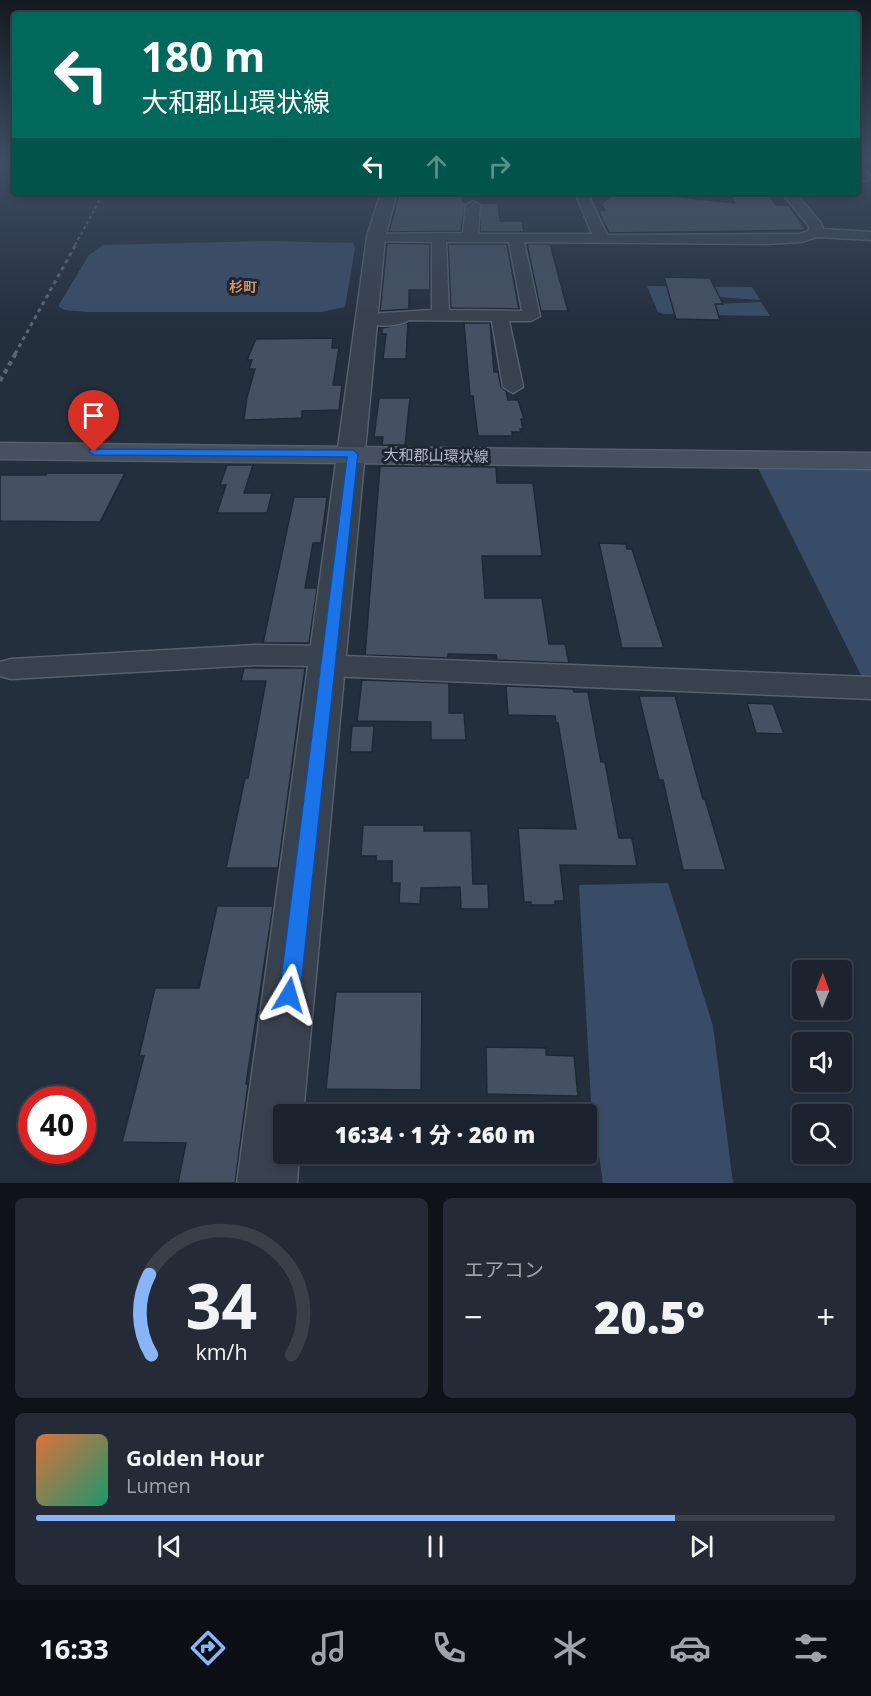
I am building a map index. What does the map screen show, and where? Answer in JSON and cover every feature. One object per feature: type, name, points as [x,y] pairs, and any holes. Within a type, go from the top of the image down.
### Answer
[{"type":"main road","name":"大和郡山環状線","points":[[0,451],[871,461]]},
{"type":"street","points":[[267,1183],[353,454],[376,237],[382,214]]},
{"type":"street","points":[[471,239],[472,214]]},
{"type":"street","points":[[591,214],[601,238]]},
{"type":"street","points":[[806,214],[816,226],[816,233]]},
{"type":"street","points":[[376,237],[765,240],[801,238],[816,233],[871,236]]},
{"type":"street","points":[[439,239],[441,315]]},
{"type":"street","points":[[368,319],[401,319],[402,315],[531,316],[516,239]]},
{"type":"street","points":[[500,315],[513,387]]},
{"type":"street","points":[[11,669],[255,655],[329,661],[871,688]]},
{"type":"water","points":[[264,241],[353,243],[355,248],[345,307],[321,312],[87,312],[64,310],[58,306],[89,255],[103,245]]},
{"type":"water","points":[[647,286],[752,287],[760,300],[689,295],[693,305],[761,302],[770,316],[663,314],[658,312]]},
{"type":"water","points":[[757,466],[871,468],[871,677],[862,677]]},
{"type":"water","points":[[668,883],[713,1026],[733,1183],[603,1183],[597,1142],[597,1104],[591,1104],[591,1101],[579,885]]},
{"type":"building","points":[[394,214],[464,214],[461,231],[389,232]]},
{"type":"building","points":[[480,214],[499,214],[500,221],[522,221],[524,232],[480,232]]},
{"type":"building","points":[[600,214],[795,214],[806,230],[609,233]]},
{"type":"building","points":[[387,243],[430,244],[430,290],[409,290],[409,309],[380,311]]},
{"type":"building","points":[[448,244],[507,244],[519,309],[451,308]]},
{"type":"building","points":[[527,244],[550,244],[568,311],[541,311]]},
{"type":"building","points":[[664,277],[710,278],[723,304],[715,304],[720,320],[676,319]]},
{"type":"building","points":[[408,323],[406,359],[383,359],[386,334],[382,334],[382,328]]},
{"type":"building","points":[[464,323],[490,323],[494,372],[498,372],[501,387],[506,391],[508,400],[518,400],[524,419],[521,419],[523,429],[520,429],[521,432],[512,432],[512,436],[478,436],[473,396],[470,396]]},
{"type":"building","points":[[333,338],[332,348],[339,348],[333,385],[342,385],[339,410],[302,411],[302,418],[244,420],[247,397],[255,369],[249,369],[252,360],[247,360],[256,339]]},
{"type":"building","points":[[379,398],[410,398],[405,445],[382,445],[383,437],[374,437]]},
{"type":"building","points":[[227,465],[253,465],[244,493],[272,493],[267,513],[217,513],[226,485],[220,485]]},
{"type":"building","points":[[380,466],[496,467],[497,483],[533,483],[542,556],[482,556],[485,598],[542,598],[549,644],[565,644],[569,663],[497,660],[496,655],[448,654],[448,658],[365,655]]},
{"type":"building","points":[[47,473],[125,473],[100,522],[0,521],[0,475],[46,475]]},
{"type":"building","points":[[294,497],[327,497],[321,543],[313,543],[305,588],[317,588],[309,643],[263,643]]},
{"type":"building","points":[[599,543],[626,544],[627,549],[632,549],[664,648],[622,648]]},
{"type":"building","points":[[244,668],[305,668],[278,868],[226,868],[245,778],[248,778],[266,681],[241,681]]},
{"type":"building","points":[[362,680],[449,683],[449,713],[464,713],[466,740],[431,740],[431,722],[357,721]]},
{"type":"building","points":[[506,686],[573,689],[574,692],[588,692],[601,762],[605,762],[619,838],[632,838],[637,866],[560,865],[564,901],[555,901],[555,905],[531,905],[531,902],[524,902],[518,828],[576,829],[558,723],[556,723],[555,716],[508,715]]},
{"type":"building","points":[[639,696],[675,696],[703,799],[705,799],[726,870],[683,870],[663,780],[659,780]]},
{"type":"building","points":[[747,703],[773,704],[784,734],[756,733]]},
{"type":"building","points":[[352,726],[374,726],[372,752],[350,752]]},
{"type":"building","points":[[363,825],[424,825],[424,831],[471,831],[473,884],[488,884],[489,909],[461,909],[460,887],[421,888],[420,904],[399,903],[400,883],[392,883],[392,861],[376,861],[376,856],[361,856]]},
{"type":"building","points":[[217,906],[273,906],[246,1084],[248,1084],[235,1183],[178,1183],[186,1143],[122,1142],[144,1056],[139,1056],[155,988],[199,988]]},
{"type":"building","points":[[336,992],[422,992],[421,1090],[326,1089]]},
{"type":"building","points":[[486,1047],[546,1048],[546,1055],[574,1056],[578,1096],[487,1094]]},
{"type":"railway","points":[[75,245],[92,214]]},
{"type":"railway","points":[[15,354],[76,244]]},
{"type":"railway","points":[[0,381],[16,353]]},
{"type":"district","name":"杉町","points":[[243,286]]},
{"type":"route","points":[[94,452],[353,454],[289,995]]}]
